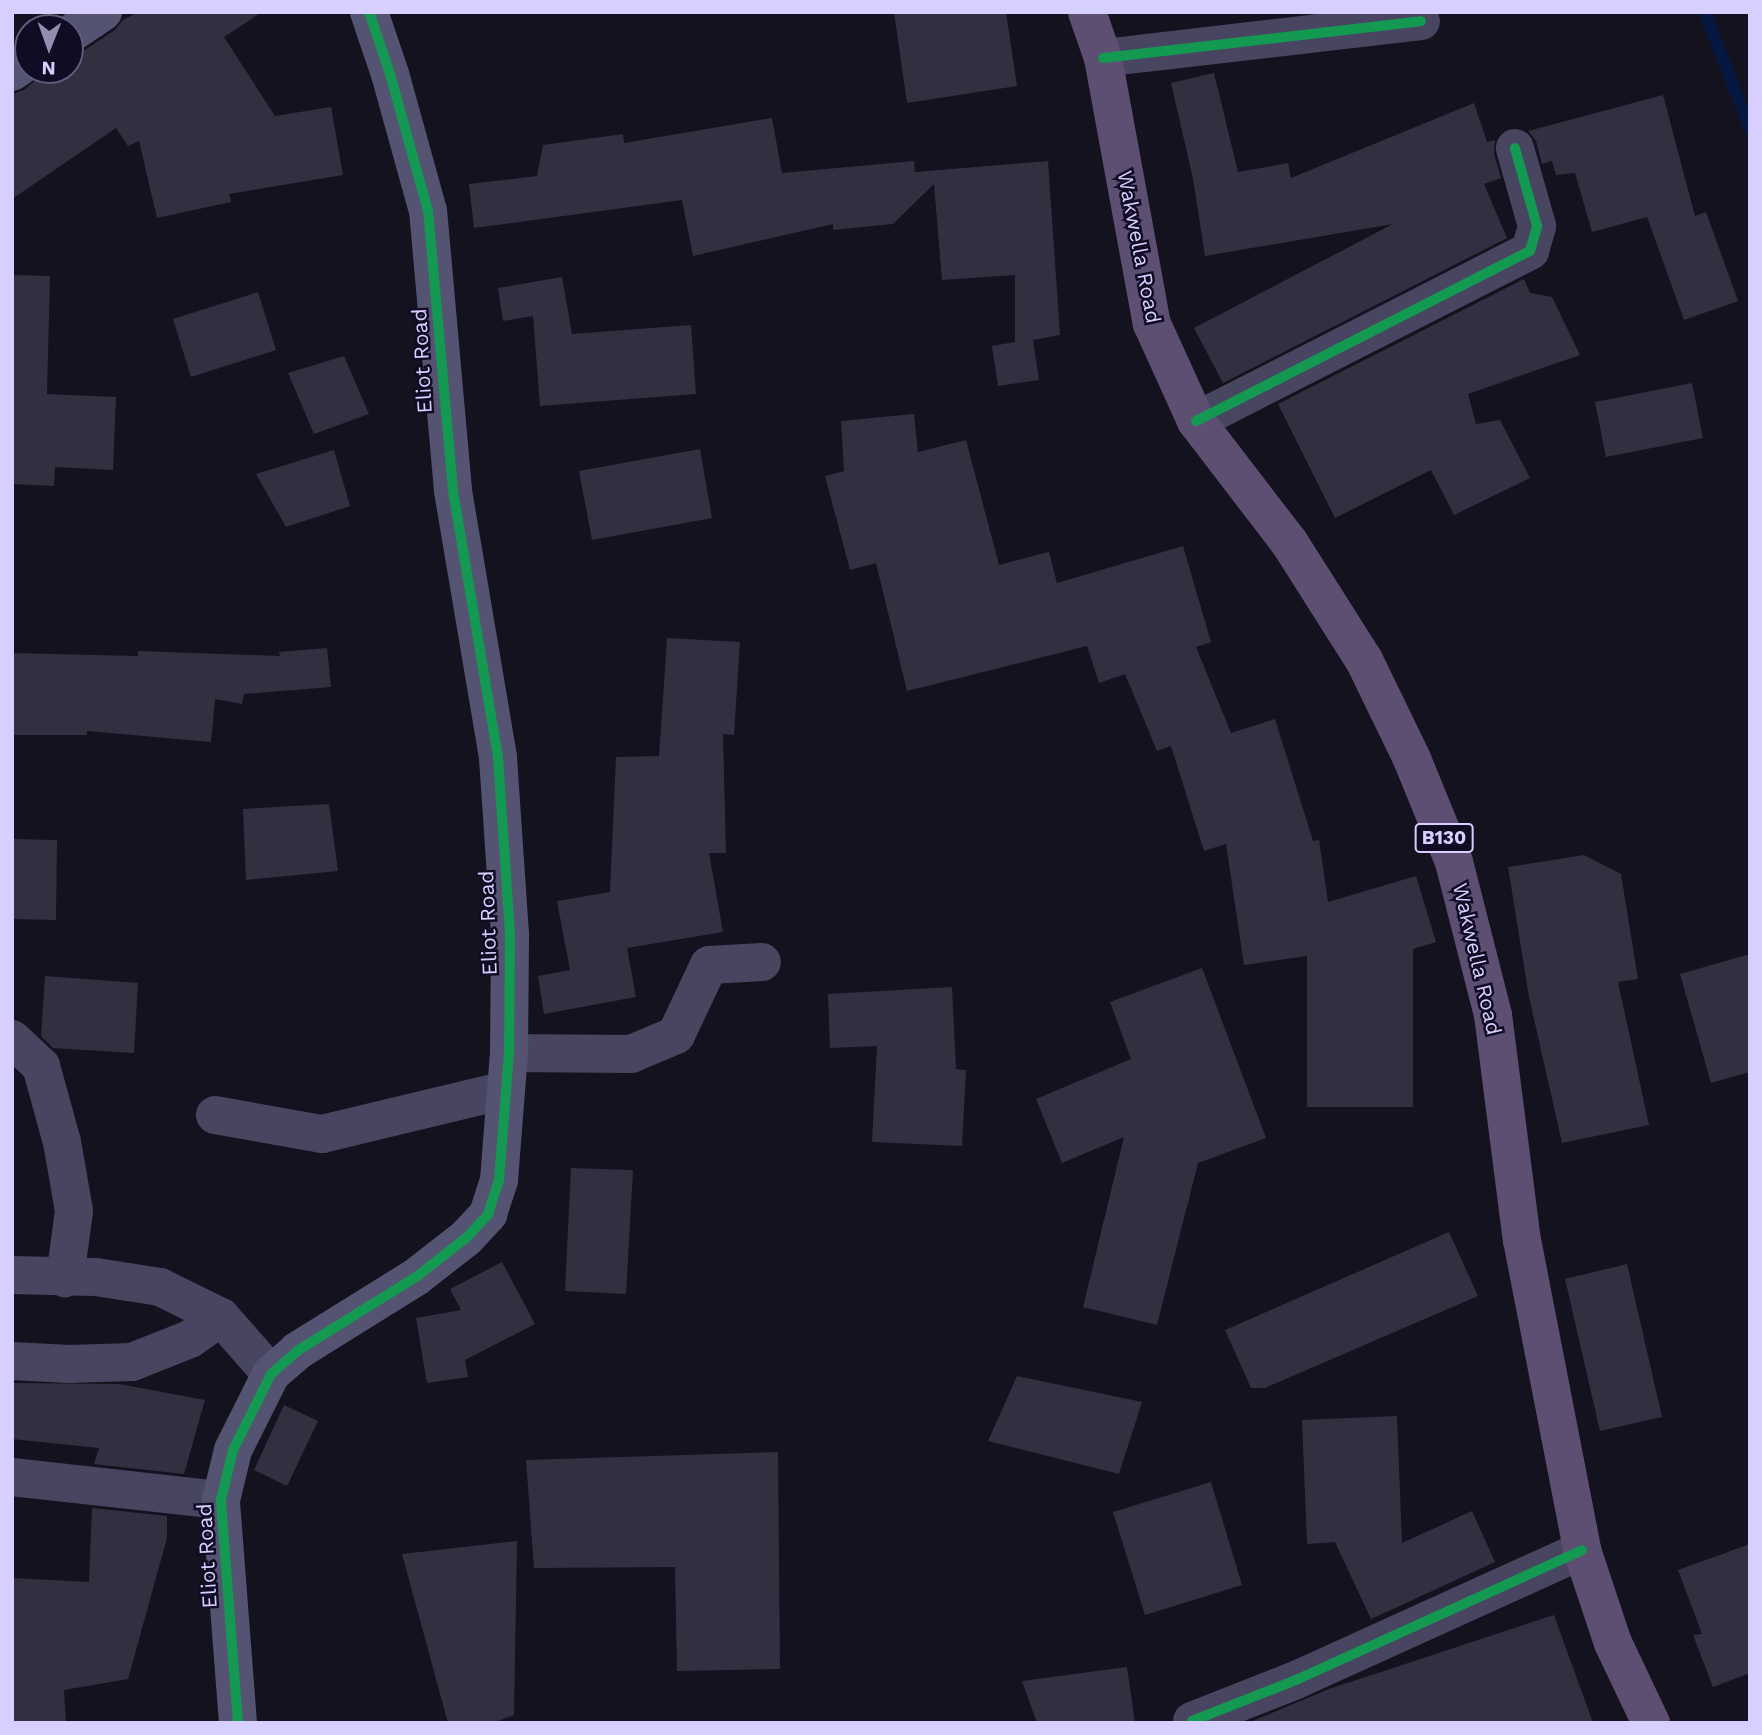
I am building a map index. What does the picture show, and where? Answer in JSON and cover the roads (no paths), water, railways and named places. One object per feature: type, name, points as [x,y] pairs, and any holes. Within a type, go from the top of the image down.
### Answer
[{"type":"main road","name":"Wakwella Road","points":[[1087,12],[1102,58],[1152,324],[1196,421],[1289,542],[1364,660],[1412,759],[1454,862],[1493,1015],[1522,1240],[1582,1550],[1613,1643],[1651,1723]]},
{"type":"street","points":[[84,25],[103,12]]},
{"type":"street","name":"Eliot Road","points":[[238,1723],[221,1500],[233,1450],[271,1374],[297,1351],[416,1277],[466,1238],[488,1214],[499,1180],[507,1071],[510,934],[498,757],[453,490],[428,211],[390,74],[369,12]]},
{"type":"street","points":[[1102,58],[1421,21]]},
{"type":"street","points":[[1196,421],[1530,251],[1537,226],[1515,148]]},
{"type":"street","points":[[215,1115],[322,1134],[507,1071],[631,1054],[676,1035],[709,965],[762,962]]},
{"type":"street","points":[[12,1039],[41,1066],[62,1142],[74,1211],[65,1278]]},
{"type":"street","points":[[12,1275],[96,1277],[160,1287],[221,1317],[271,1374]]},
{"type":"street","points":[[12,1361],[69,1364],[132,1362],[190,1339],[221,1317]]},
{"type":"street","points":[[12,1477],[221,1500]]},
{"type":"street","points":[[1192,1721],[1296,1680],[1582,1550]]},
{"type":"waterway","points":[[1705,12],[1750,130]]}]
